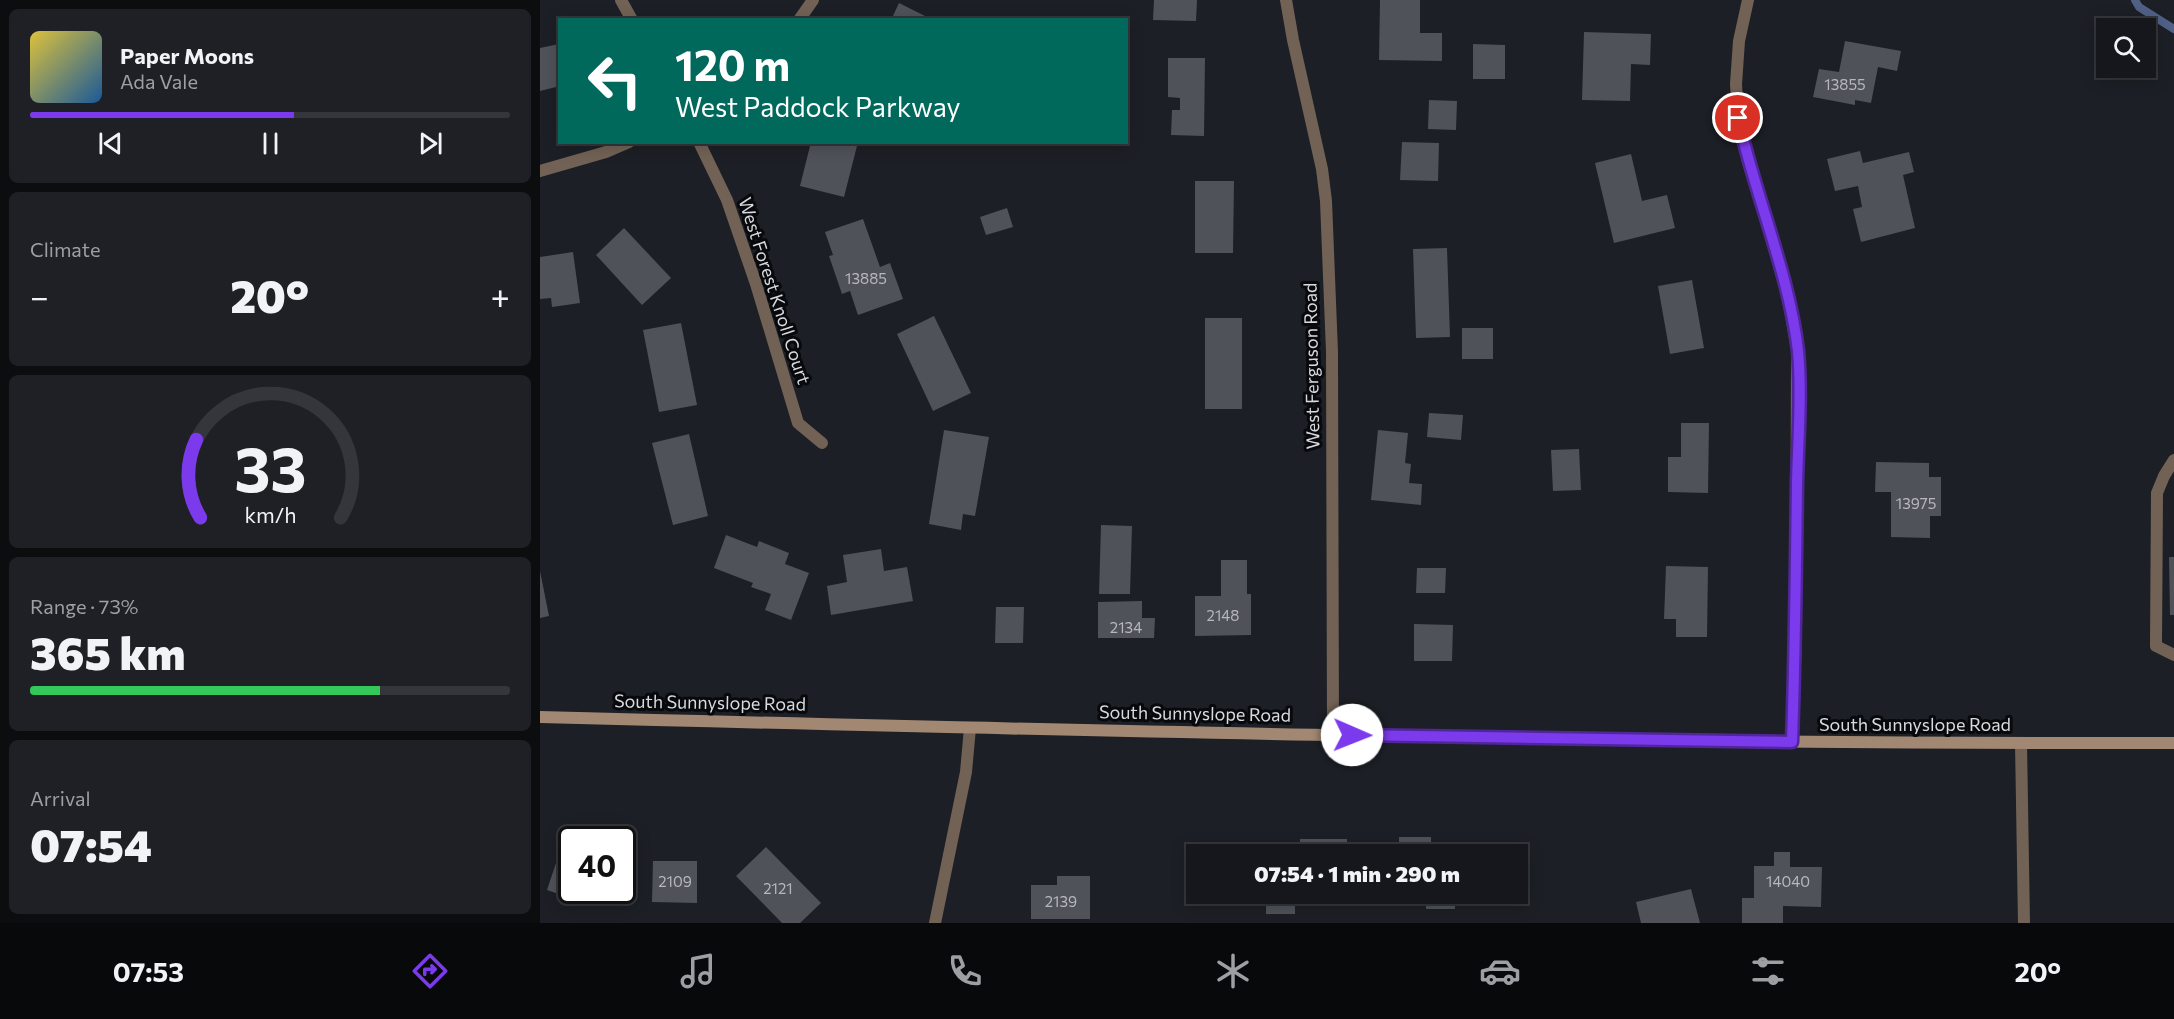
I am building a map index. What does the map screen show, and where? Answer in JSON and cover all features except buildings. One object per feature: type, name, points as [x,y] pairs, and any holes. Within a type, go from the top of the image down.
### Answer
[{"type":"street","points":[[621,0],[631,18]]},
{"type":"street","points":[[800,18],[813,0]]},
{"type":"street","name":"West Ferguson Road","points":[[1286,0],[1322,168],[1326,201],[1332,352],[1333,735]]},
{"type":"street","points":[[1748,0],[1739,41],[1736,84],[1738,118],[1748,162],[1788,298],[1798,362],[1796,637],[1792,742]]},
{"type":"street","points":[[540,171],[606,152],[624,144]]},
{"type":"street","name":"West Forest Knoll Court","points":[[700,144],[727,200],[749,263],[798,423],[822,443]]},
{"type":"street","points":[[2174,460],[2157,493],[2156,646],[2174,655]]},
{"type":"street","name":"South Sunnyslope Road","points":[[540,717],[1333,735],[1792,742],[2174,743]]},
{"type":"street","points":[[935,923],[966,772],[970,728]]},
{"type":"street","points":[[2020,743],[2024,923]]},
{"type":"waterway","points":[[2135,0],[2139,7],[2174,29]]},
{"type":"route","points":[[1352,735],[1792,742],[1796,637],[1799,373],[1788,298],[1748,162],[1738,118]]}]
